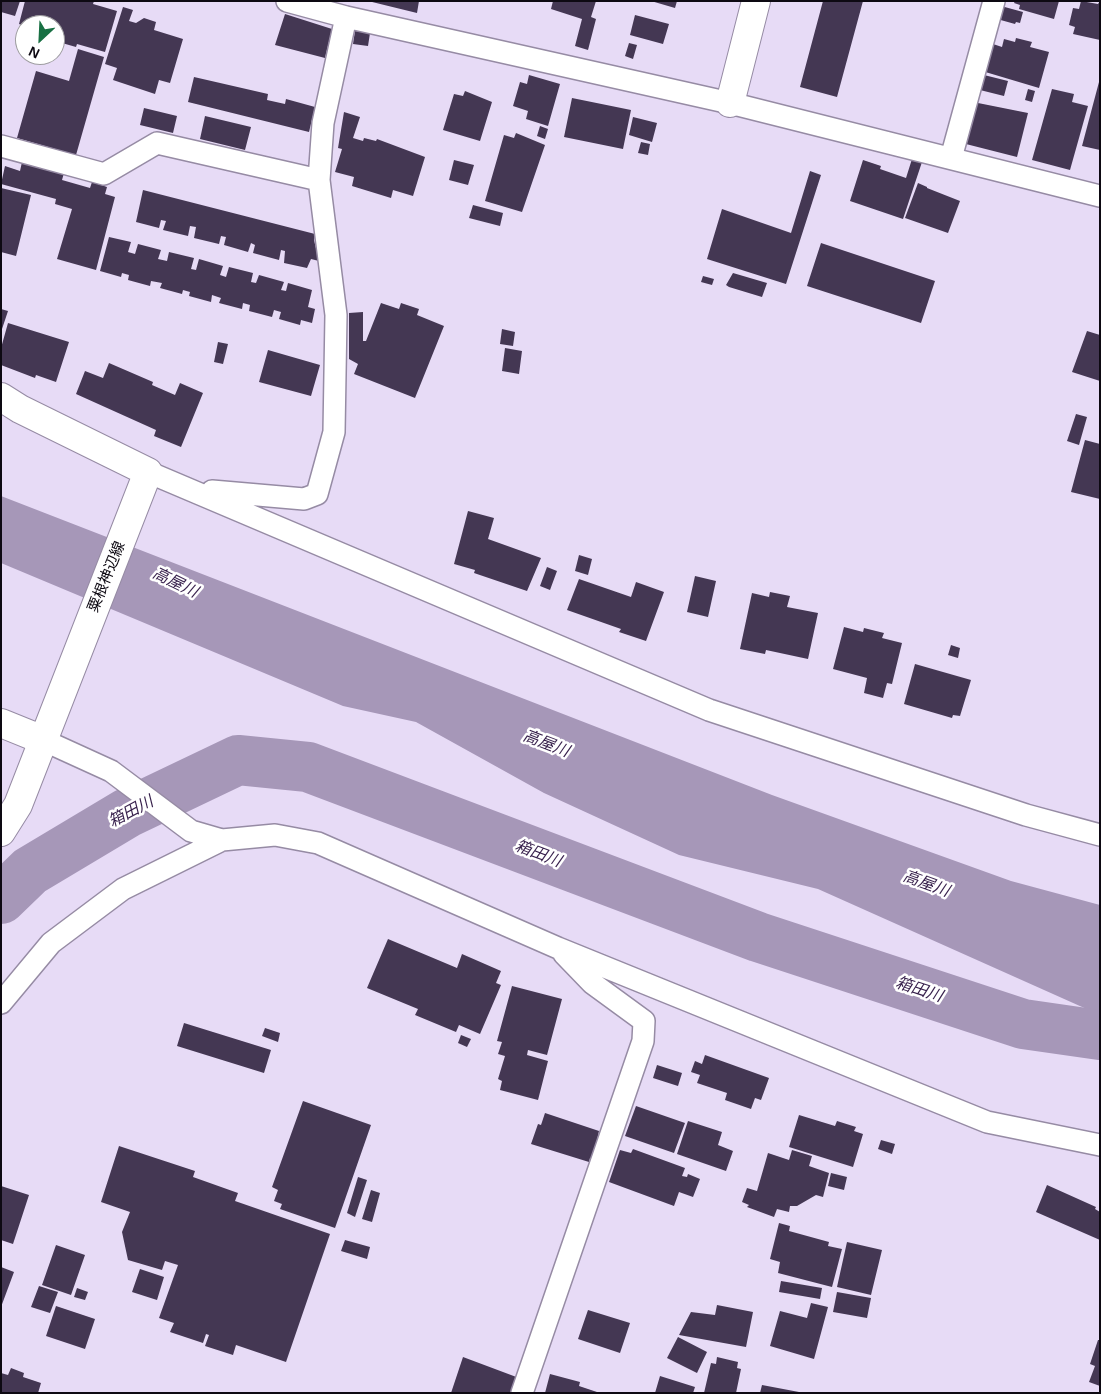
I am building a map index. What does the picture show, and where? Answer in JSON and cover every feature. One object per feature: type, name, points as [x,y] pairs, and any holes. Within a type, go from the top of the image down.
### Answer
[{"type":"main road","points":[[730,103],[756,1]]},
{"type":"main road","points":[[8,404],[146,478]]},
{"type":"main road","name":"粟根神辺線","points":[[1,832],[18,805],[146,478]]},
{"type":"main road","points":[[1,723],[47,729]]},
{"type":"street","points":[[287,1],[325,6],[346,17],[730,103],[1100,196]]},
{"type":"street","points":[[951,158],[994,1]]},
{"type":"street","points":[[146,478],[193,489],[304,499],[317,494],[334,432],[336,315],[319,180],[323,123],[346,17]]},
{"type":"street","points":[[1,146],[104,174],[157,144],[319,180]]},
{"type":"street","points":[[193,489],[709,710],[1026,815],[1100,835]]},
{"type":"street","points":[[47,729],[110,771],[191,831],[222,840]]},
{"type":"street","points":[[1,1003],[50,943],[123,889],[222,840],[275,835],[318,843],[558,948],[987,1122],[1100,1146]]},
{"type":"street","points":[[522,1393],[644,1041],[644,1021],[592,983],[558,948]]},
{"type":"water","name":"高屋川","points":[[1,496],[772,795],[1011,881],[1100,905],[1100,1015],[818,889],[679,855],[544,793],[416,722],[343,706],[1,563]]},
{"type":"building","points":[[1,1],[20,1],[15,16],[1,12]]},
{"type":"building","points":[[25,1],[94,1],[93,4],[117,11],[105,52],[77,44],[76,47],[65,44],[65,15],[21,15]]},
{"type":"building","points":[[368,1],[419,1],[417,13]]},
{"type":"building","points":[[553,1],[596,1],[591,17],[596,19],[588,50],[575,46],[582,19],[551,9]]},
{"type":"building","points":[[651,1],[677,1],[675,8]]},
{"type":"building","points":[[823,1],[863,1],[837,97],[800,87]]},
{"type":"building","points":[[1015,1],[1059,1],[1054,19],[1019,9],[1020,5],[1014,3]]},
{"type":"building","points":[[1081,1],[1098,4],[1100,1],[1100,40],[1073,34],[1075,27],[1069,25],[1073,8],[1079,9]]},
{"type":"building","points":[[1001,6],[1023,12],[1020,23],[1016,22],[1015,24],[997,19]]},
{"type":"building","points":[[123,7],[133,10],[129,21],[136,23],[144,18],[156,22],[154,30],[183,39],[170,83],[159,80],[155,94],[113,80],[117,68],[105,64]]},
{"type":"building","points":[[285,14],[332,29],[325,58],[275,45]]},
{"type":"building","points":[[635,15],[669,24],[663,44],[630,35]]},
{"type":"building","points":[[355,31],[370,33],[368,46],[353,44]]},
{"type":"building","points":[[1016,38],[1032,42],[1030,47],[1049,52],[1039,88],[982,71],[990,43],[1002,47],[1004,39],[1015,42]]},
{"type":"building","points":[[629,43],[637,45],[633,59],[625,56]]},
{"type":"building","points":[[78,49],[104,57],[76,155],[17,138],[36,71],[69,81]]},
{"type":"building","points":[[980,74],[1008,81],[1004,96],[976,89]]},
{"type":"building","points":[[529,75],[560,84],[548,126],[526,119],[528,111],[513,106],[520,82],[527,84]]},
{"type":"building","points":[[194,77],[268,94],[267,100],[285,104],[286,99],[315,107],[309,132],[188,102]]},
{"type":"building","points":[[1100,82],[1100,150],[1082,146]]},
{"type":"building","points":[[1028,89],[1035,91],[1032,102],[1025,100]]},
{"type":"building","points":[[1052,89],[1074,94],[1072,102],[1088,106],[1070,170],[1032,160]]},
{"type":"building","points":[[465,91],[492,102],[480,141],[443,130],[454,94],[463,96]]},
{"type":"building","points":[[572,98],[631,110],[623,149],[564,137]]},
{"type":"building","points":[[973,102],[1028,113],[1017,157],[962,143]]},
{"type":"building","points":[[144,108],[177,116],[173,133],[140,125]]},
{"type":"building","points":[[344,112],[360,117],[353,138],[363,141],[364,138],[376,141],[377,139],[425,157],[413,196],[393,190],[391,198],[352,186],[354,177],[335,172],[342,149],[338,148]]},
{"type":"building","points":[[205,116],[251,127],[245,150],[200,139]]},
{"type":"building","points":[[633,117],[657,123],[652,142],[629,135]]},
{"type":"building","points":[[540,126],[548,129],[545,139],[537,136]]},
{"type":"building","points":[[516,133],[545,145],[522,212],[485,201],[504,135],[514,138]]},
{"type":"building","points":[[641,142],[650,144],[648,155],[638,153]]},
{"type":"building","points":[[912,159],[922,162],[903,219],[850,201],[863,160],[881,166],[880,169],[906,178]]},
{"type":"building","points":[[454,160],[474,165],[468,185],[449,180]]},
{"type":"building","points":[[22,162],[64,173],[62,180],[90,188],[92,182],[107,187],[105,194],[115,197],[96,270],[57,259],[72,209],[55,204],[56,199],[1,184],[5,166],[20,171]]},
{"type":"building","points":[[810,171],[821,175],[786,284],[707,259],[722,209],[791,233]]},
{"type":"building","points":[[918,183],[960,201],[948,233],[905,218]]},
{"type":"building","points":[[1,188],[31,195],[16,256],[1,252]]},
{"type":"building","points":[[143,190],[315,234],[314,240],[319,261],[311,259],[307,268],[284,263],[285,251],[281,250],[279,260],[253,253],[255,245],[251,243],[248,252],[224,245],[226,237],[221,236],[219,244],[194,238],[196,227],[190,226],[188,236],[163,230],[166,221],[161,220],[159,228],[136,222]]},
{"type":"building","points":[[473,205],[503,213],[500,226],[469,218]]},
{"type":"building","points":[[109,237],[131,242],[128,252],[135,254],[138,244],[161,250],[158,259],[167,261],[169,252],[194,258],[191,269],[196,270],[199,259],[223,266],[220,275],[226,277],[229,267],[253,273],[251,282],[256,283],[259,275],[284,282],[281,290],[286,291],[288,283],[312,290],[308,307],[315,309],[312,323],[301,320],[300,325],[279,319],[281,312],[274,310],[272,317],[249,311],[250,305],[243,303],[242,309],[219,303],[221,298],[212,295],[211,302],[189,296],[190,292],[183,290],[182,294],[160,288],[162,283],[151,281],[150,286],[128,280],[129,275],[122,273],[121,277],[100,271]]},
{"type":"building","points":[[821,243],[935,281],[921,323],[807,286]]},
{"type":"building","points":[[733,273],[767,283],[762,297],[726,285]]},
{"type":"building","points":[[703,276],[714,279],[712,285],[701,282]]},
{"type":"building","points":[[381,303],[399,309],[401,303],[419,309],[417,315],[444,326],[415,398],[354,374],[358,364],[349,359],[349,313],[363,312],[363,341],[366,341]]},
{"type":"building","points":[[1,309],[8,311],[2,329],[1,329]]},
{"type":"building","points":[[8,323],[69,342],[56,382],[36,375],[35,378],[1,365],[1,348]]},
{"type":"building","points":[[502,329],[515,332],[513,346],[500,344]]},
{"type":"building","points":[[1087,331],[1100,335],[1100,381],[1072,372]]},
{"type":"building","points":[[218,342],[228,344],[223,364],[214,362]]},
{"type":"building","points":[[505,348],[522,351],[519,374],[502,371]]},
{"type":"building","points":[[268,350],[320,365],[311,396],[259,382]]},
{"type":"building","points":[[109,363],[153,382],[152,385],[175,395],[180,383],[203,393],[181,447],[154,436],[156,430],[76,394],[85,371],[103,378]]},
{"type":"building","points":[[1076,414],[1087,417],[1079,445],[1067,441]]},
{"type":"building","points":[[1085,440],[1100,444],[1100,499],[1071,492]]},
{"type":"building","points":[[468,511],[494,518],[488,539],[541,558],[527,591],[474,573],[475,570],[454,564]]},
{"type":"building","points":[[579,555],[592,559],[588,575],[575,571]]},
{"type":"building","points":[[547,567],[557,571],[550,590],[540,586]]},
{"type":"building","points":[[695,576],[716,581],[708,617],[687,612]]},
{"type":"building","points":[[579,579],[631,597],[636,582],[664,592],[646,641],[619,632],[621,629],[567,610]]},
{"type":"building","points":[[770,592],[790,596],[787,607],[818,613],[808,659],[766,650],[765,654],[740,649],[752,593],[769,597]]},
{"type":"building","points":[[844,627],[863,632],[864,628],[884,633],[882,638],[902,643],[892,684],[887,683],[883,698],[864,693],[867,678],[833,669]]},
{"type":"building","points":[[951,645],[960,648],[958,658],[948,655]]},
{"type":"building","points":[[915,664],[971,680],[960,716],[953,715],[952,718],[904,704]]},
{"type":"building","points":[[388,939],[457,968],[462,954],[501,971],[496,983],[501,985],[480,1034],[459,1025],[456,1032],[415,1015],[418,1009],[367,988]]},
{"type":"building","points":[[512,986],[562,999],[547,1055],[528,1050],[527,1055],[548,1061],[538,1100],[500,1090],[502,1081],[498,1079],[505,1056],[498,1054],[502,1042],[497,1041]]},
{"type":"building","points":[[184,1023],[271,1050],[264,1073],[177,1046]]},
{"type":"building","points":[[265,1028],[280,1033],[278,1042],[262,1036]]},
{"type":"building","points":[[461,1035],[471,1039],[467,1047],[458,1043]]},
{"type":"building","points":[[705,1055],[769,1078],[761,1100],[755,1098],[751,1109],[725,1100],[727,1093],[697,1083],[700,1075],[691,1072],[695,1061],[702,1064]]},
{"type":"building","points":[[657,1065],[682,1073],[678,1086],[653,1078]]},
{"type":"building","points":[[303,1101],[371,1125],[335,1228],[280,1209],[282,1204],[274,1201],[278,1190],[272,1187]]},
{"type":"building","points":[[636,1106],[685,1123],[674,1153],[625,1136]]},
{"type":"building","points":[[545,1113],[599,1131],[593,1159],[590,1158],[589,1162],[531,1144],[538,1124],[541,1125]]},
{"type":"building","points":[[799,1115],[835,1126],[837,1121],[856,1127],[854,1131],[863,1134],[853,1167],[789,1147]]},
{"type":"building","points":[[688,1121],[722,1132],[718,1145],[733,1151],[726,1171],[677,1154]]},
{"type":"building","points":[[881,1140],[895,1144],[892,1154],[878,1149]]},
{"type":"building","points":[[119,1146],[195,1171],[193,1177],[238,1193],[235,1201],[330,1234],[286,1362],[236,1345],[233,1355],[205,1346],[209,1335],[206,1334],[203,1343],[170,1332],[174,1323],[159,1318],[178,1265],[165,1261],[162,1270],[128,1260],[122,1232],[130,1212],[101,1202]]},
{"type":"building","points":[[633,1149],[685,1168],[682,1176],[687,1177],[688,1174],[700,1179],[693,1197],[679,1192],[674,1206],[609,1182],[620,1150],[631,1153]]},
{"type":"building","points":[[792,1150],[812,1156],[809,1166],[829,1173],[823,1197],[816,1195],[797,1206],[790,1206],[789,1212],[777,1209],[774,1217],[747,1207],[749,1205],[742,1202],[747,1188],[757,1191],[768,1153],[789,1160]]},
{"type":"building","points":[[831,1173],[847,1177],[844,1190],[828,1186]]},
{"type":"building","points":[[358,1177],[367,1180],[355,1217],[347,1213]]},
{"type":"building","points":[[1047,1185],[1096,1207],[1095,1209],[1100,1212],[1100,1240],[1036,1212]]},
{"type":"building","points":[[1,1186],[29,1195],[13,1244],[1,1240]]},
{"type":"building","points":[[371,1190],[380,1193],[372,1222],[362,1219]]},
{"type":"building","points":[[779,1223],[790,1226],[789,1231],[829,1242],[828,1246],[842,1249],[832,1287],[778,1273],[780,1262],[770,1259]]},
{"type":"building","points":[[345,1240],[370,1247],[367,1259],[341,1251]]},
{"type":"building","points":[[847,1242],[882,1250],[871,1295],[837,1287]]},
{"type":"building","points":[[56,1245],[85,1255],[71,1295],[42,1285]]},
{"type":"building","points":[[1,1267],[14,1272],[1,1307]]},
{"type":"building","points":[[140,1269],[164,1277],[157,1300],[132,1292]]},
{"type":"building","points":[[781,1281],[822,1288],[820,1299],[779,1292]]},
{"type":"building","points":[[39,1286],[58,1292],[50,1313],[31,1307]]},
{"type":"building","points":[[77,1288],[88,1292],[85,1300],[74,1297]]},
{"type":"building","points":[[837,1292],[871,1298],[867,1318],[833,1312]]},
{"type":"building","points":[[811,1303],[828,1307],[814,1359],[770,1346],[780,1311],[807,1318]]},
{"type":"building","points":[[717,1305],[753,1312],[746,1347],[679,1335],[691,1312],[715,1315]]},
{"type":"building","points":[[56,1306],[95,1319],[85,1349],[46,1336]]},
{"type":"building","points":[[588,1310],[630,1323],[620,1353],[578,1339]]},
{"type":"building","points":[[678,1337],[707,1352],[697,1373],[667,1358]]},
{"type":"building","points":[[1098,1340],[1100,1340],[1100,1386],[1089,1382],[1095,1366],[1090,1364]]},
{"type":"building","points":[[463,1357],[519,1378],[513,1393],[451,1393]]},
{"type":"building","points":[[717,1357],[738,1362],[737,1368],[741,1369],[736,1393],[704,1393],[711,1363],[716,1364]]},
{"type":"building","points":[[11,1368],[24,1373],[23,1377],[41,1383],[38,1393],[1,1393],[1,1373],[8,1375]]},
{"type":"building","points":[[550,1374],[580,1382],[579,1386],[600,1393],[545,1393]]},
{"type":"building","points":[[660,1376],[695,1387],[693,1393],[655,1393]]},
{"type":"building","points":[[762,1385],[799,1392],[799,1393],[760,1393]]},
{"type":"waterway","name":"箱田川","points":[[1,899],[30,871],[127,813],[238,760],[308,767],[758,937],[1023,1024],[1100,1035]]}]
